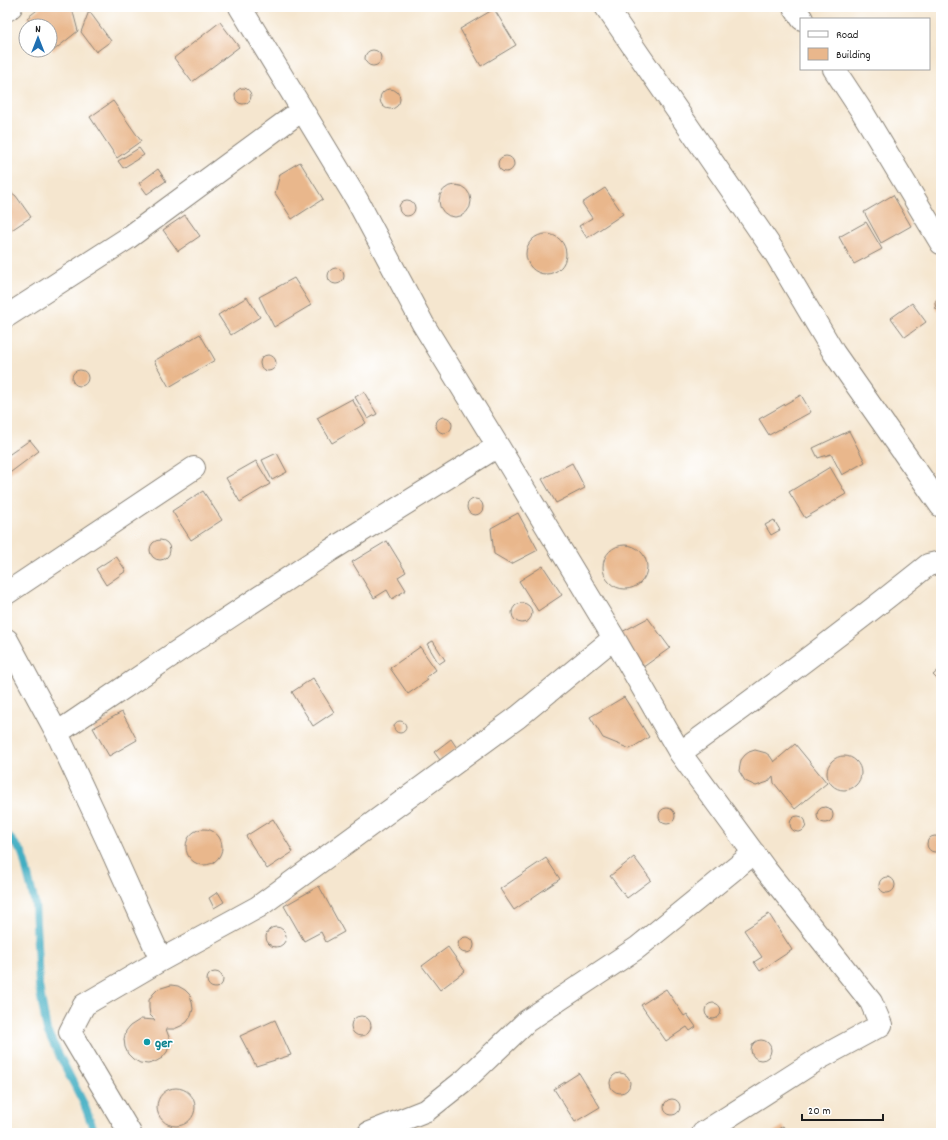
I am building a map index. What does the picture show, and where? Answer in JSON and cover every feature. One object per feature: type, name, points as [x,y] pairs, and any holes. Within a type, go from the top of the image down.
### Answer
[{"type":"street","points":[[7,10],[11,7]]},
{"type":"street","points":[[240,7],[357,200],[423,324],[614,638],[680,754],[754,854],[871,1002],[881,1025],[820,1058],[703,1133]]},
{"type":"street","points":[[606,7],[775,254],[834,354],[941,506]]},
{"type":"street","points":[[794,7],[801,18]]},
{"type":"street","points":[[835,70],[863,113],[941,243]]},
{"type":"street","points":[[7,316],[128,238],[302,110]]},
{"type":"street","points":[[57,733],[318,558],[498,446]]},
{"type":"street","points":[[7,593],[194,468]]},
{"type":"street","points":[[680,754],[863,618],[928,565],[941,562]]},
{"type":"street","points":[[130,1133],[70,1032],[84,1005],[161,960],[258,907],[518,716],[614,638]]},
{"type":"street","points":[[7,640],[57,733],[161,960]]},
{"type":"street","points":[[369,1133],[427,1110],[466,1079],[527,1021],[637,948],[754,854]]},
{"type":"building","points":[[41,7],[69,7],[73,12],[78,31],[58,47],[58,18],[27,18]]},
{"type":"building","points":[[494,9],[516,45],[481,66],[460,29]]},
{"type":"building","points":[[89,11],[111,41],[96,52],[81,32]]},
{"type":"building","points":[[220,22],[239,47],[192,82],[174,58]]},
{"type":"building","points":[[370,50],[376,50],[381,55],[379,64],[376,66],[370,66],[365,61],[365,55]]},
{"type":"building","points":[[240,88],[246,88],[251,93],[249,102],[246,104],[240,104],[235,99],[235,93]]},
{"type":"building","points":[[390,89],[397,92],[400,99],[397,106],[390,109],[383,106],[380,99],[383,92]]},
{"type":"building","points":[[113,101],[141,141],[117,158],[90,117]]},
{"type":"building","points":[[139,148],[144,155],[123,168],[118,161]]},
{"type":"building","points":[[503,156],[509,156],[514,161],[512,170],[509,172],[503,172],[498,167],[498,161]]},
{"type":"building","points":[[300,162],[323,199],[292,219],[275,193],[280,174]]},
{"type":"building","points":[[158,169],[166,181],[147,194],[139,183]]},
{"type":"building","points":[[452,185],[458,185],[468,192],[471,201],[470,207],[464,214],[458,217],[452,217],[442,210],[439,204],[439,198],[446,188]]},
{"type":"building","points":[[605,188],[623,214],[587,238],[579,226],[592,218],[582,203]]},
{"type":"building","points":[[7,189],[16,196],[31,217],[7,233]]},
{"type":"building","points":[[893,195],[911,226],[881,243],[864,212]]},
{"type":"building","points":[[404,200],[410,200],[415,205],[413,214],[410,216],[404,216],[399,211],[399,205]]},
{"type":"building","points":[[185,215],[200,236],[178,251],[163,230]]},
{"type":"building","points":[[866,222],[882,249],[854,264],[839,237]]},
{"type":"building","points":[[550,234],[557,237],[563,243],[566,254],[565,262],[557,271],[550,274],[542,274],[535,271],[527,262],[526,250],[529,243],[538,235]]},
{"type":"building","points":[[333,268],[339,268],[344,273],[342,282],[339,284],[333,284],[328,279],[328,273]]},
{"type":"building","points":[[294,278],[311,305],[274,327],[259,297]]},
{"type":"building","points":[[941,296],[941,312],[936,309],[935,303]]},
{"type":"building","points":[[247,297],[260,317],[231,335],[218,315]]},
{"type":"building","points":[[912,303],[926,322],[905,337],[891,318]]},
{"type":"building","points":[[200,334],[215,360],[169,387],[154,361]]},
{"type":"building","points":[[265,355],[271,355],[276,360],[274,369],[271,371],[265,371],[260,366],[260,360]]},
{"type":"building","points":[[77,370],[83,370],[88,375],[86,384],[83,386],[77,386],[72,381],[72,375]]},
{"type":"building","points":[[364,392],[377,414],[368,419],[355,397]]},
{"type":"building","points":[[801,395],[811,412],[769,435],[759,419]]},
{"type":"building","points":[[352,399],[366,423],[332,443],[317,418]]},
{"type":"building","points":[[441,417],[447,417],[452,422],[450,431],[447,433],[441,433],[436,428],[436,422]]},
{"type":"building","points":[[849,431],[865,462],[842,475],[831,454],[818,458],[813,448]]},
{"type":"building","points":[[30,440],[39,451],[7,475],[7,456]]},
{"type":"building","points":[[277,453],[287,472],[272,480],[262,460]]},
{"type":"building","points":[[256,461],[270,484],[240,502],[226,478]]},
{"type":"building","points":[[572,463],[585,488],[556,503],[542,479]]},
{"type":"building","points":[[830,467],[846,494],[805,518],[789,492]]},
{"type":"building","points":[[203,491],[222,520],[191,540],[172,511]]},
{"type":"building","points":[[472,499],[478,499],[483,504],[481,513],[478,515],[472,515],[467,510],[467,504]]},
{"type":"building","points":[[518,513],[538,550],[511,564],[494,554],[491,528]]},
{"type":"building","points":[[774,520],[780,530],[771,535],[765,525]]},
{"type":"building","points":[[160,540],[167,543],[170,550],[167,557],[160,560],[153,557],[150,550],[153,543]]},
{"type":"building","points":[[387,541],[406,572],[398,577],[406,590],[392,599],[387,590],[374,598],[352,562]]},
{"type":"building","points":[[621,545],[629,545],[641,551],[647,563],[647,571],[641,583],[629,589],[621,589],[609,583],[603,571],[603,563],[609,551]]},
{"type":"building","points":[[116,556],[126,571],[106,585],[96,569]]},
{"type":"building","points":[[543,566],[562,595],[538,611],[519,581]]},
{"type":"building","points":[[522,603],[529,606],[532,613],[529,620],[522,623],[515,620],[512,613],[515,606]]},
{"type":"building","points":[[648,618],[670,648],[639,670],[620,633]]},
{"type":"building","points":[[433,641],[445,660],[439,664],[427,644]]},
{"type":"building","points":[[420,647],[436,670],[426,677],[428,680],[408,694],[390,668]]},
{"type":"building","points":[[941,668],[941,683],[933,675]]},
{"type":"building","points":[[313,678],[334,712],[313,726],[292,692]]},
{"type":"building","points":[[624,697],[649,737],[630,749],[603,738],[590,717]]},
{"type":"building","points":[[122,712],[137,740],[109,756],[93,728]]},
{"type":"building","points":[[402,721],[405,722],[405,732],[398,733],[395,732],[394,725],[395,722]]},
{"type":"building","points":[[451,739],[457,748],[440,760],[434,752]]},
{"type":"building","points":[[795,744],[827,783],[795,809],[774,783],[773,776],[768,782],[756,786],[745,781],[739,771],[741,760],[749,752],[755,750],[766,753],[774,762]]},
{"type":"building","points":[[841,756],[847,756],[851,757],[858,763],[861,773],[860,780],[854,787],[847,790],[841,790],[837,789],[830,783],[827,776],[827,770],[828,766],[834,759]]},
{"type":"building","points":[[822,807],[828,807],[833,812],[831,821],[828,823],[822,823],[817,818],[817,812]]},
{"type":"building","points":[[664,808],[670,808],[675,813],[673,822],[670,824],[664,824],[659,819],[659,813]]},
{"type":"building","points":[[795,816],[801,816],[806,821],[804,830],[801,832],[795,832],[790,827],[790,821]]},
{"type":"building","points":[[273,819],[293,852],[267,869],[246,836]]},
{"type":"building","points":[[208,829],[217,834],[221,840],[221,854],[217,860],[208,865],[200,865],[191,860],[187,854],[186,843],[191,834],[197,830]]},
{"type":"building","points":[[935,836],[941,838],[943,844],[941,850],[935,852],[929,850],[927,844],[929,838]]},
{"type":"building","points":[[634,857],[651,880],[627,898],[610,876]]},
{"type":"building","points":[[546,858],[560,879],[514,910],[500,889]]},
{"type":"building","points":[[884,877],[890,877],[895,882],[893,891],[890,893],[884,893],[879,888],[879,882]]},
{"type":"building","points":[[319,886],[344,932],[326,942],[321,932],[304,941],[284,906]]},
{"type":"building","points":[[218,892],[224,902],[214,908],[209,898]]},
{"type":"building","points":[[769,914],[792,950],[760,971],[754,962],[762,957],[744,930]]},
{"type":"building","points":[[276,927],[283,930],[286,937],[283,944],[276,947],[269,944],[266,937],[269,930]]},
{"type":"building","points":[[463,937],[469,937],[474,942],[472,951],[469,953],[463,953],[458,948],[458,942]]},
{"type":"building","points":[[448,947],[465,971],[440,990],[422,966]]},
{"type":"building","points":[[212,972],[218,972],[223,977],[221,986],[218,988],[212,988],[207,983],[207,977]]},
{"type":"building","points":[[171,985],[178,986],[190,995],[193,1009],[191,1016],[187,1022],[181,1026],[174,1029],[166,1029],[170,1044],[167,1052],[162,1058],[148,1064],[140,1063],[128,1054],[124,1039],[126,1031],[130,1026],[141,1019],[155,1020],[150,1015],[149,1000],[158,989]]},
{"type":"building","points":[[666,989],[684,1016],[687,1014],[696,1027],[690,1031],[687,1027],[666,1041],[641,1005]]},
{"type":"building","points":[[710,1003],[716,1003],[721,1008],[719,1017],[716,1019],[710,1019],[705,1014],[705,1008]]},
{"type":"building","points":[[361,1016],[368,1019],[371,1026],[368,1033],[361,1036],[354,1033],[351,1026],[354,1019]]},
{"type":"building","points":[[275,1020],[291,1055],[256,1066],[240,1036]]},
{"type":"building","points":[[761,1040],[768,1043],[771,1050],[768,1057],[761,1060],[754,1057],[751,1050],[754,1043]]},
{"type":"building","points":[[579,1073],[600,1107],[575,1122],[554,1089]]},
{"type":"building","points":[[620,1073],[627,1076],[630,1083],[627,1090],[620,1093],[613,1090],[610,1083],[613,1076]]},
{"type":"building","name":"ger","points":[[172,1088],[180,1088],[190,1093],[194,1100],[194,1114],[190,1121],[180,1126],[172,1126],[162,1121],[160,1118],[157,1111],[157,1103],[162,1093],[165,1091]]},
{"type":"building","points":[[669,1099],[675,1099],[680,1104],[678,1113],[675,1115],[669,1115],[664,1110],[664,1104]]},
{"type":"building","points":[[783,1126],[787,1133],[772,1133]]},
{"type":"waterway","points":[[7,835],[22,852],[35,904],[39,986],[47,1031],[84,1104],[95,1133]]},
{"type":"place","name":"ger","points":[[147,1042]]}]
